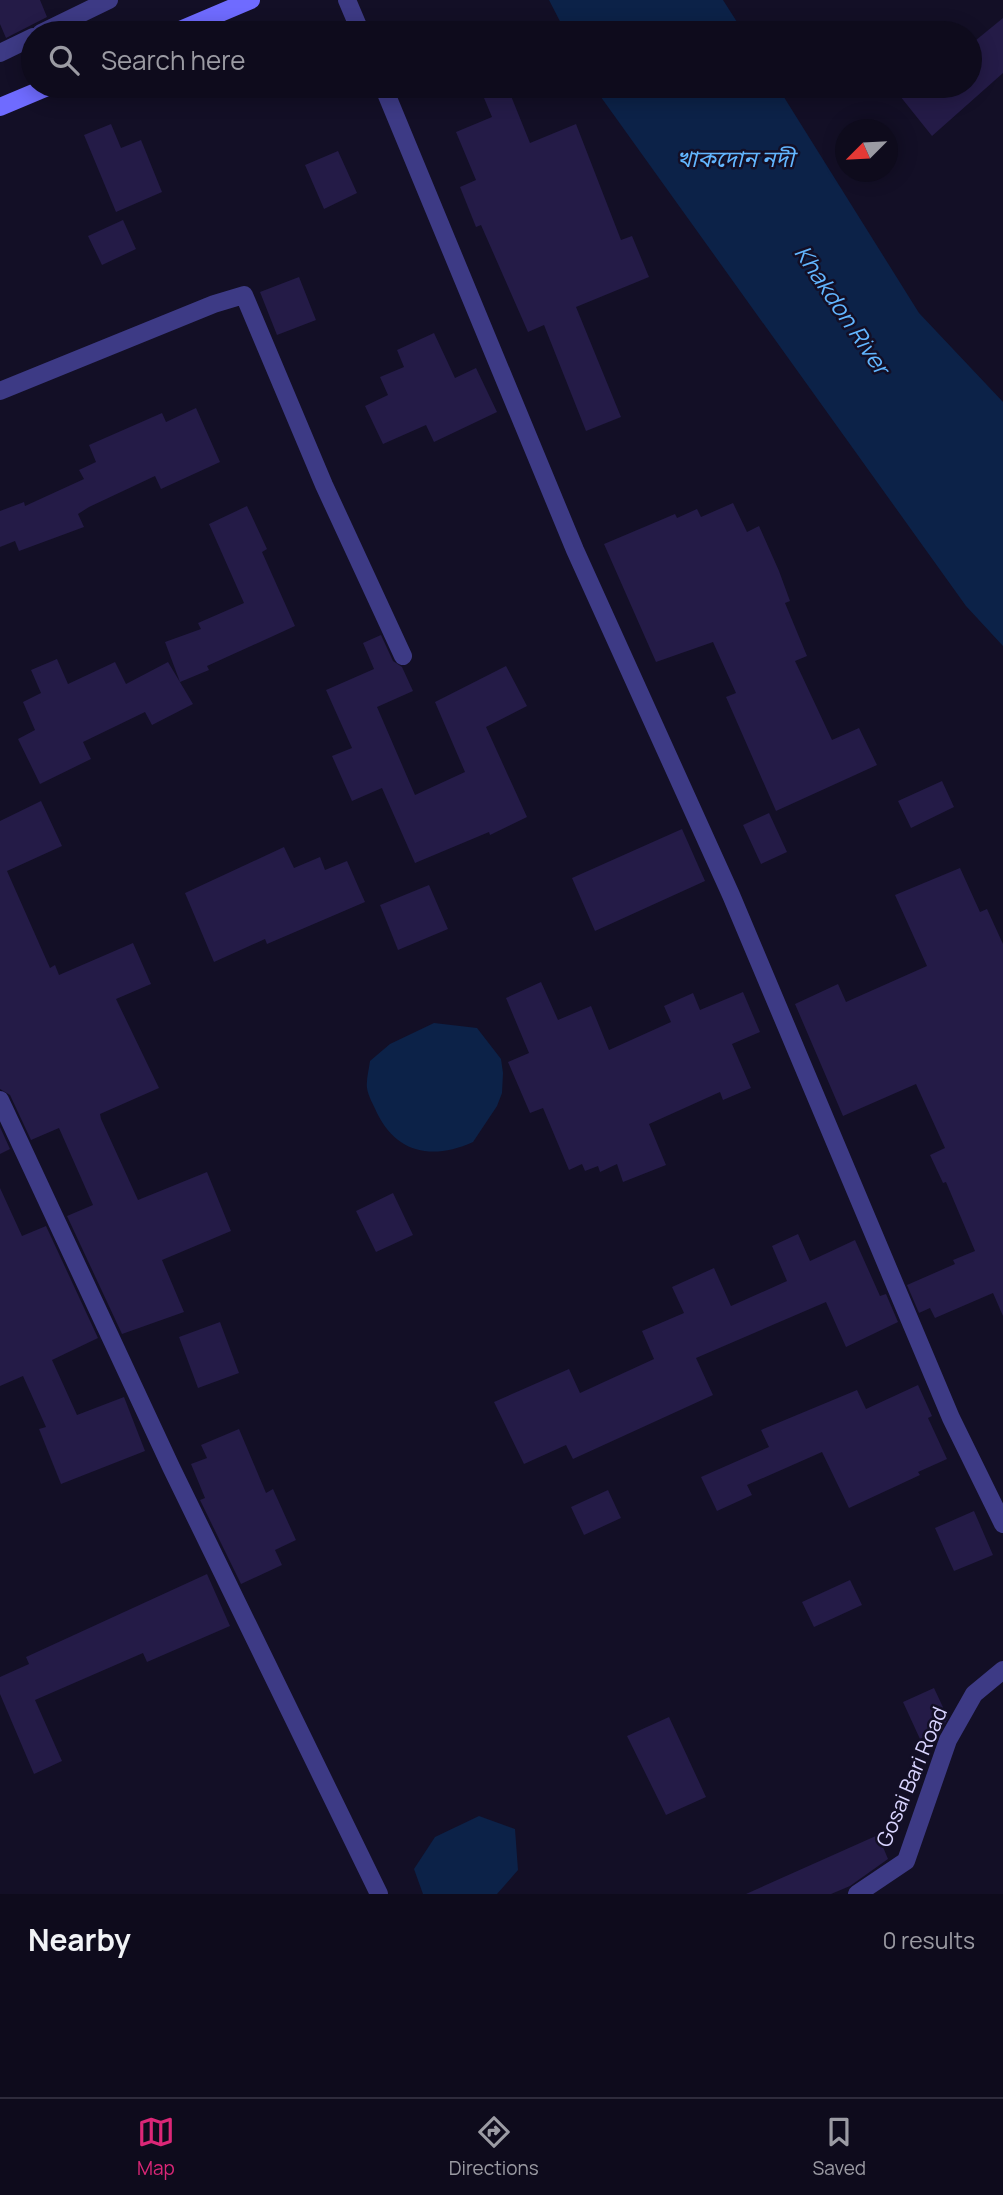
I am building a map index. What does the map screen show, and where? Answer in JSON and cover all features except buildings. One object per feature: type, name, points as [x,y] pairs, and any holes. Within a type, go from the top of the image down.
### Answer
[{"type":"main road","points":[[201,21],[251,0]]},
{"type":"main road","points":[[0,107],[21,98]]},
{"type":"street","points":[[66,21],[109,0]]},
{"type":"street","points":[[347,0],[356,21]]},
{"type":"street","points":[[0,53],[21,43]]},
{"type":"street","points":[[388,98],[575,550],[731,895],[951,1418],[1003,1524]]},
{"type":"street","points":[[0,391],[214,304],[244,295],[324,485],[403,656]]},
{"type":"street","points":[[0,1100],[171,1466],[379,1894]]},
{"type":"street","name":"Gosai Bari Road","points":[[857,1894],[906,1861],[948,1740],[974,1694],[1003,1670]]},
{"type":"water","points":[[549,0],[723,0],[736,21],[560,21]]},
{"type":"water","name":"খাকদোন নদী","points":[[602,98],[785,98],[919,313],[1003,402],[1003,646],[966,606]]},
{"type":"water","points":[[434,1023],[477,1028],[501,1059],[503,1073],[502,1093],[497,1106],[473,1142],[458,1148],[430,1152],[406,1145],[385,1127],[367,1085],[370,1061],[390,1044]]},
{"type":"water","points":[[479,1816],[515,1829],[518,1870],[497,1894],[423,1894],[414,1869],[435,1837]]},
{"type":"water label","name":"Khakdon River","points":[[842,310]]}]
